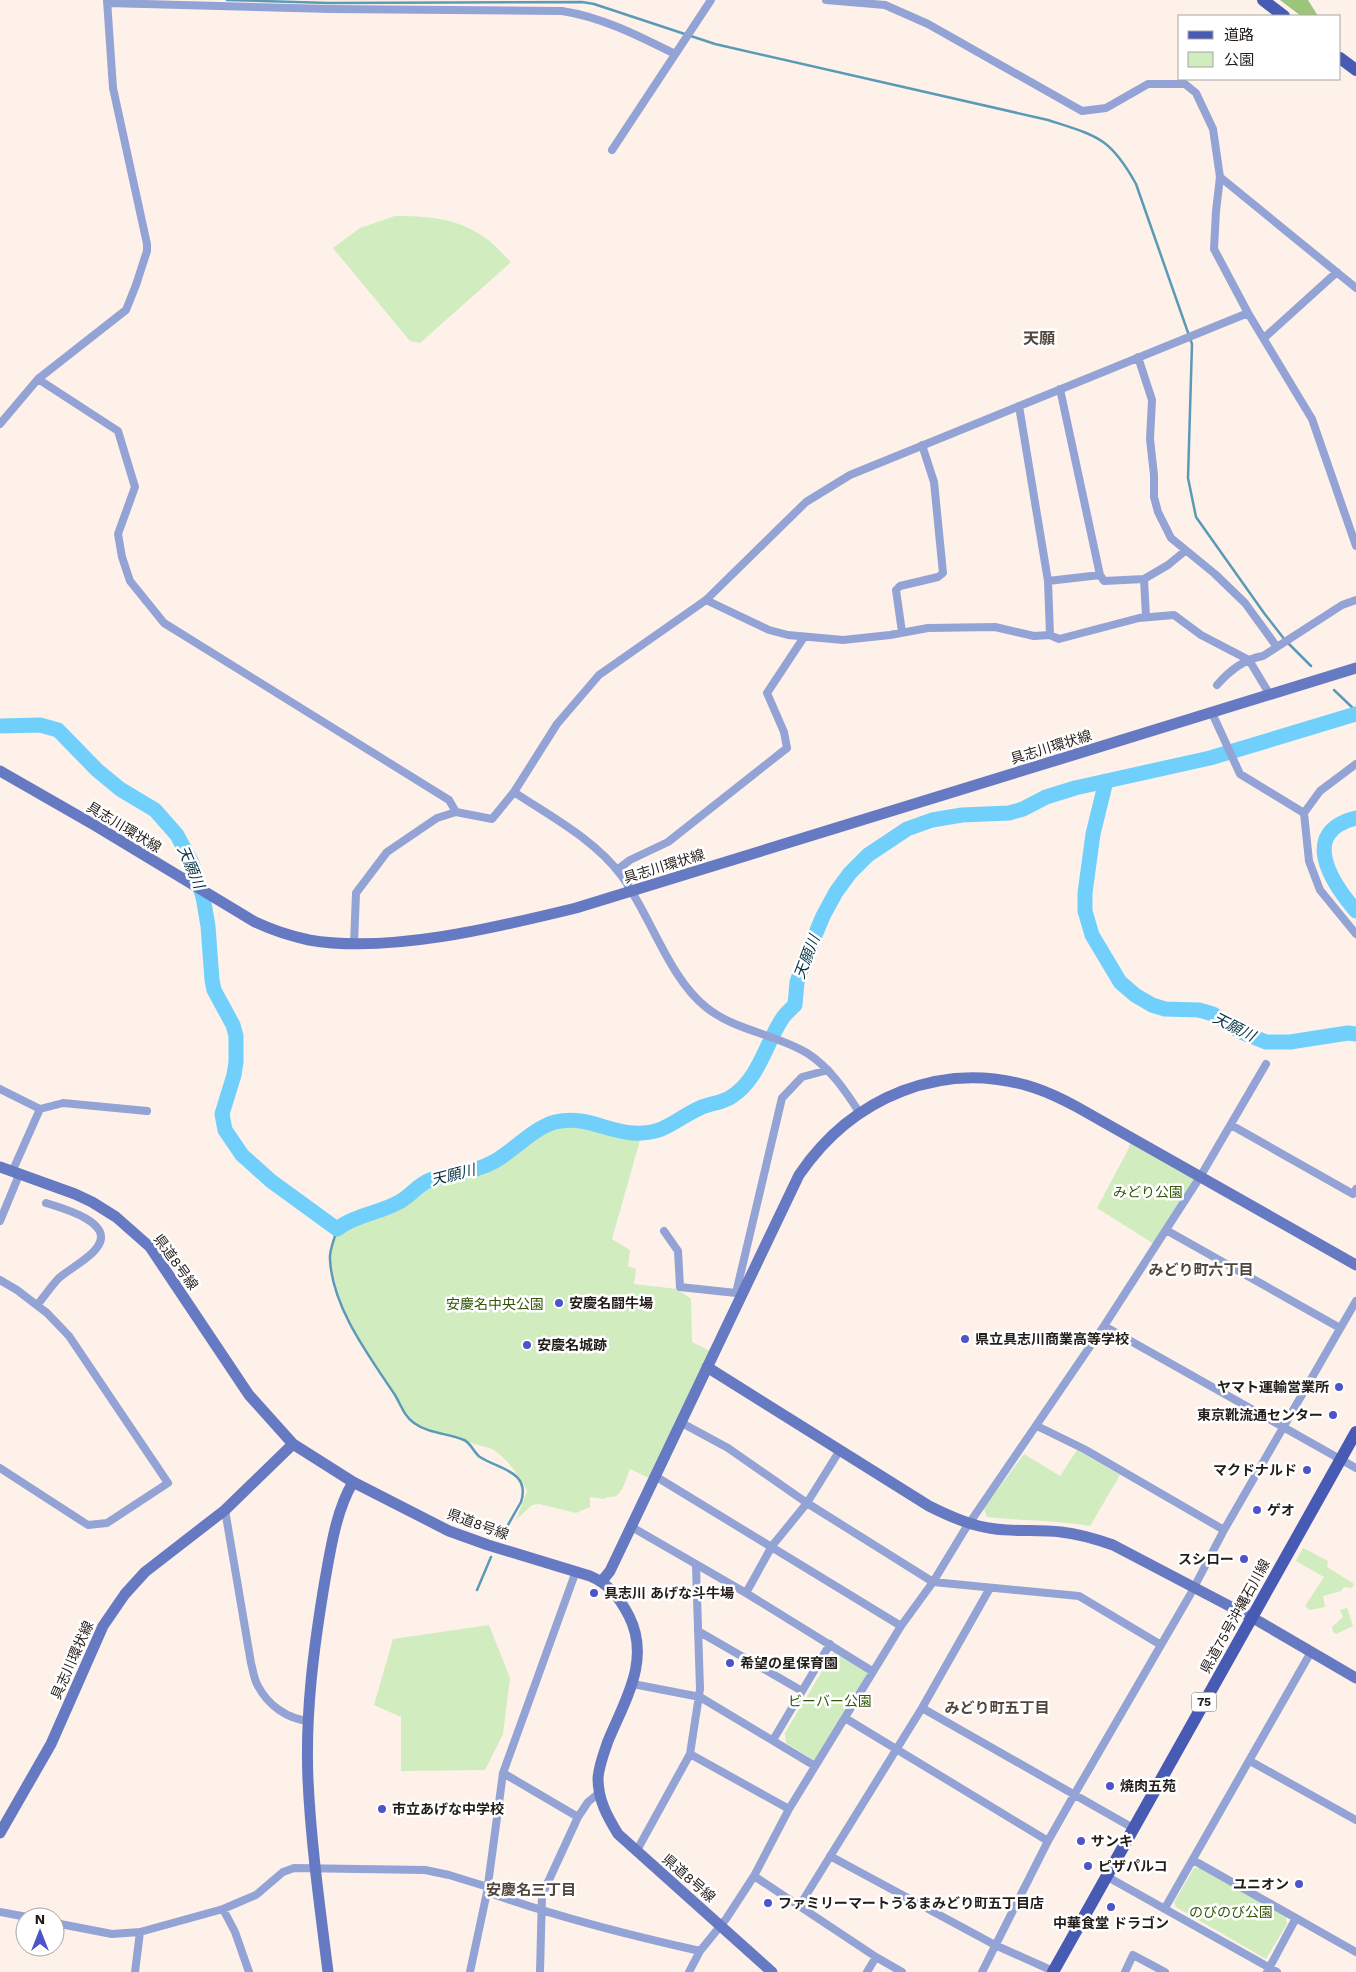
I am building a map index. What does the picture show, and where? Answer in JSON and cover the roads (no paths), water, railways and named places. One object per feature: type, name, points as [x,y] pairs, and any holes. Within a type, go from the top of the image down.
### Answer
[{"type":"main road","points":[[1263,0],[1283,15]]},
{"type":"main road","points":[[1341,59],[1356,70]]},
{"type":"main road","name":"具志川環状線","points":[[0,771],[96,826],[255,922],[292,936],[310,940],[354,944],[419,939],[470,932],[520,922],[632,892],[1356,668]]},
{"type":"main road","points":[[602,1581],[610,1571],[707,1367],[739,1294],[799,1175],[817,1150],[846,1123],[860,1112],[901,1092],[936,1082],[974,1078],[1004,1081],[1037,1088],[1356,1265]]},
{"type":"main road","name":"県道8号線","points":[[0,1166],[92,1202],[116,1217],[150,1248],[249,1395],[294,1444],[353,1482],[449,1531],[602,1581],[622,1602],[634,1625],[638,1654],[633,1684],[603,1754],[598,1776],[599,1793],[606,1814],[618,1834],[636,1852],[720,1925],[768,1971]]},
{"type":"main road","points":[[707,1367],[929,1506],[969,1523],[1004,1530],[1060,1532],[1088,1537],[1124,1550],[1251,1617],[1356,1678]]},
{"type":"main road","name":"県道75号沖縄石川線","points":[[1053,1971],[1356,1432]]},
{"type":"main road","name":"具志川環状線","points":[[0,1833],[51,1744],[103,1626],[125,1594],[145,1572],[225,1510],[294,1444]]},
{"type":"main road","points":[[328,1972],[315,1868],[308,1779],[309,1721],[316,1634],[329,1558],[343,1501],[353,1482]]},
{"type":"street","points":[[392,10],[393,0]]},
{"type":"street","points":[[612,150],[712,0]]},
{"type":"street","points":[[826,0],[885,5],[928,24],[1082,111],[1106,108],[1148,84],[1185,84],[1196,93],[1213,129],[1220,177],[1214,249],[1248,313],[1312,419],[1356,546]]},
{"type":"street","points":[[0,424],[38,379],[126,310],[147,251],[113,88],[107,1],[392,10],[562,11],[583,14],[675,54]]},
{"type":"street","points":[[1220,177],[1356,288]]},
{"type":"street","points":[[1264,338],[1337,272]]},
{"type":"street","points":[[354,944],[356,893],[386,852],[437,818],[456,812],[492,819],[514,792],[557,724],[599,675],[706,600],[806,502],[850,475],[1248,313]]},
{"type":"street","points":[[1138,357],[1152,400],[1150,439],[1154,496],[1158,512],[1171,538],[1215,574],[1245,603],[1277,647]]},
{"type":"street","points":[[38,379],[118,431],[135,487],[118,534],[122,558],[130,581],[164,624],[449,800],[456,812]]},
{"type":"street","points":[[1060,389],[1100,574],[1104,581],[1144,579],[1168,565],[1185,550]]},
{"type":"street","points":[[1019,406],[1048,580],[1050,635]]},
{"type":"street","points":[[902,632],[896,590],[900,586],[938,577],[944,572],[934,482],[922,445]]},
{"type":"street","points":[[1048,580],[1100,574]]},
{"type":"street","points":[[1144,579],[1146,618]]},
{"type":"street","points":[[706,600],[769,630],[788,635],[843,640],[928,628],[995,627],[1034,636],[1050,635],[1059,639],[1146,618],[1174,615],[1201,635],[1249,660],[1270,695]]},
{"type":"street","points":[[1217,685],[1230,671],[1249,660],[1263,656],[1342,605],[1356,600]]},
{"type":"street","points":[[617,870],[630,860],[668,842],[787,748],[784,732],[767,693],[804,636]]},
{"type":"street","points":[[1212,713],[1240,774],[1304,813]]},
{"type":"street","points":[[1356,764],[1320,791],[1304,813],[1310,861],[1320,890],[1356,934]]},
{"type":"street","points":[[514,792],[598,848],[617,870],[632,892],[681,979],[707,1008],[732,1023],[806,1053],[828,1070],[860,1112]]},
{"type":"street","points":[[689,1972],[700,1951],[754,1876],[789,1808],[872,1671],[901,1626],[933,1582],[969,1523],[1104,1326],[1200,1177],[1266,1064]]},
{"type":"street","points":[[664,1231],[678,1251],[680,1287],[739,1294],[782,1098],[802,1077],[828,1070]]},
{"type":"street","points":[[0,1088],[40,1109],[63,1103],[147,1111]]},
{"type":"street","points":[[0,1221],[40,1109]]},
{"type":"street","points":[[1231,1125],[1353,1194],[1356,1189]]},
{"type":"street","points":[[37,1306],[58,1279],[99,1246],[101,1236],[98,1226],[87,1219],[46,1202]]},
{"type":"street","points":[[1166,1230],[1340,1328]]},
{"type":"street","points":[[0,1280],[17,1290],[37,1306],[69,1336],[168,1483],[106,1523],[88,1525],[0,1468]]},
{"type":"street","points":[[982,1972],[1048,1841],[1356,1301]]},
{"type":"street","points":[[1104,1326],[1356,1468]]},
{"type":"street","points":[[680,1422],[728,1448],[807,1503],[933,1582],[1079,1596],[1161,1645]]},
{"type":"street","points":[[1037,1426],[1084,1450],[1224,1530]]},
{"type":"street","points":[[746,1593],[772,1546],[807,1503],[840,1450]]},
{"type":"street","points":[[655,1476],[901,1626]]},
{"type":"street","points":[[225,1510],[251,1663],[257,1686],[270,1702],[285,1715],[309,1721]]},
{"type":"street","points":[[630,1526],[696,1566],[746,1593],[872,1671]]},
{"type":"street","points":[[636,1852],[690,1754],[700,1697],[696,1566]]},
{"type":"street","points":[[470,1972],[488,1890],[503,1773],[576,1571]]},
{"type":"street","points":[[800,1905],[922,1708],[990,1588]]},
{"type":"street","points":[[698,1631],[802,1690]]},
{"type":"street","points":[[773,1740],[830,1644]]},
{"type":"street","points":[[1166,1908],[1311,1652]]},
{"type":"street","points":[[633,1684],[700,1697],[815,1766]]},
{"type":"street","points":[[922,1708],[1132,1828]]},
{"type":"street","points":[[845,1718],[1048,1841]]},
{"type":"street","points":[[690,1754],[789,1808]]},
{"type":"street","points":[[1250,1761],[1356,1820]]},
{"type":"street","points":[[503,1773],[578,1817]]},
{"type":"street","points":[[540,1972],[542,1895],[578,1817],[588,1802],[599,1793]]},
{"type":"street","points":[[830,1856],[995,1945],[1053,1971]]},
{"type":"street","points":[[1193,1860],[1356,1952]]},
{"type":"street","points":[[65,1925],[112,1934],[140,1932],[223,1909],[256,1895],[283,1872],[294,1868],[424,1870],[449,1875],[541,1912],[618,1933],[700,1951]]},
{"type":"street","points":[[754,1876],[876,1957],[902,1972]]},
{"type":"street","points":[[1106,1876],[1166,1908],[1268,1970],[1277,1972]]},
{"type":"street","points":[[223,1909],[236,1932],[249,1972]]},
{"type":"street","points":[[0,1912],[15,1915]]},
{"type":"street","points":[[1268,1970],[1296,1918]]},
{"type":"street","points":[[135,1972],[140,1932]]},
{"type":"street","points":[[1125,1972],[1133,1955],[1165,1972]]},
{"type":"street","points":[[867,1972],[876,1957]]},
{"type":"waterway","points":[[227,0],[329,3],[582,2],[594,4],[715,44],[1048,120],[1079,130],[1101,140],[1118,156],[1136,184],[1192,344],[1188,478],[1196,517],[1264,613],[1285,640],[1311,666]]},
{"type":"waterway","points":[[1334,690],[1356,711]]},
{"type":"waterway","name":"天願川","points":[[0,726],[40,725],[58,730],[97,770],[120,789],[155,810],[177,835],[192,863],[203,897],[208,926],[214,990],[233,1025],[236,1036],[234,1075],[222,1114],[225,1130],[242,1155],[271,1181],[337,1229],[352,1220],[399,1202],[430,1180],[487,1165],[502,1157],[532,1134],[555,1122],[576,1120],[623,1132],[644,1133],[662,1129],[693,1111],[724,1101],[741,1090],[761,1061],[782,1019],[795,1005],[797,982],[803,964],[823,916],[836,892],[850,873],[868,855],[907,829],[932,820],[962,815],[1009,813],[1023,809],[1046,797],[1075,788],[1210,758],[1356,714]]},
{"type":"waterway","name":"天願川","points":[[1106,781],[1093,834],[1085,893],[1085,911],[1092,935],[1120,982],[1135,995],[1152,1005],[1165,1009],[1199,1010],[1213,1014],[1241,1032],[1266,1042],[1290,1042],[1348,1033],[1356,1034]]},
{"type":"waterway","name":"天願川","points":[[1356,818],[1339,825],[1328,834],[1324,846],[1325,859],[1330,873],[1337,886],[1356,911]]},
{"type":"waterway","points":[[337,1229],[330,1255],[332,1277],[337,1295],[354,1330],[405,1414],[420,1427],[466,1441],[480,1457],[511,1472],[521,1484],[523,1492],[521,1502],[500,1539]]},
{"type":"waterway","points":[[477,1590],[491,1557]]},
{"type":"place","name":"安慶名闘牛場","points":[[559,1303]]},
{"type":"place","name":"県立具志川商業高等学校","points":[[965,1339]]},
{"type":"place","name":"安慶名城跡","points":[[527,1345]]},
{"type":"place","name":"ヤマト運輸営業所","points":[[1339,1387]]},
{"type":"place","name":"東京靴流通センター","points":[[1333,1415]]},
{"type":"place","name":"マクドナルド","points":[[1307,1470]]},
{"type":"place","name":"ゲオ","points":[[1257,1510]]},
{"type":"place","name":"スシロー","points":[[1244,1559]]},
{"type":"place","name":"具志川 あげな斗牛場","points":[[594,1593]]},
{"type":"place","name":"希望の星保育園","points":[[730,1663]]},
{"type":"place","name":"焼肉五苑","points":[[1110,1786]]},
{"type":"place","name":"市立あげな中学校","points":[[382,1809]]},
{"type":"place","name":"サンキ","points":[[1081,1841]]},
{"type":"place","name":"ピザパルコ","points":[[1088,1866]]},
{"type":"place","name":"ユニオン","points":[[1299,1884]]},
{"type":"place","name":"ファミリーマートうるまみどり町五丁目店","points":[[768,1903]]},
{"type":"place","name":"中華食堂 ドラゴン","points":[[1111,1907]]},
{"type":"district","name":"天願","points":[[1039,338]]},
{"type":"district","name":"みどり町六丁目","points":[[1201,1270]]},
{"type":"district","name":"みどり町五丁目","points":[[997,1708]]},
{"type":"district","name":"安慶名三丁目","points":[[531,1890]]},
{"type":"park label","name":"みどり公園","points":[[1148,1192]]},
{"type":"park label","name":"安慶名中央公園","points":[[495,1304]]},
{"type":"park label","name":"ビーバー公園","points":[[830,1701]]},
{"type":"park label","name":"のびのび公園","points":[[1231,1912]]}]
